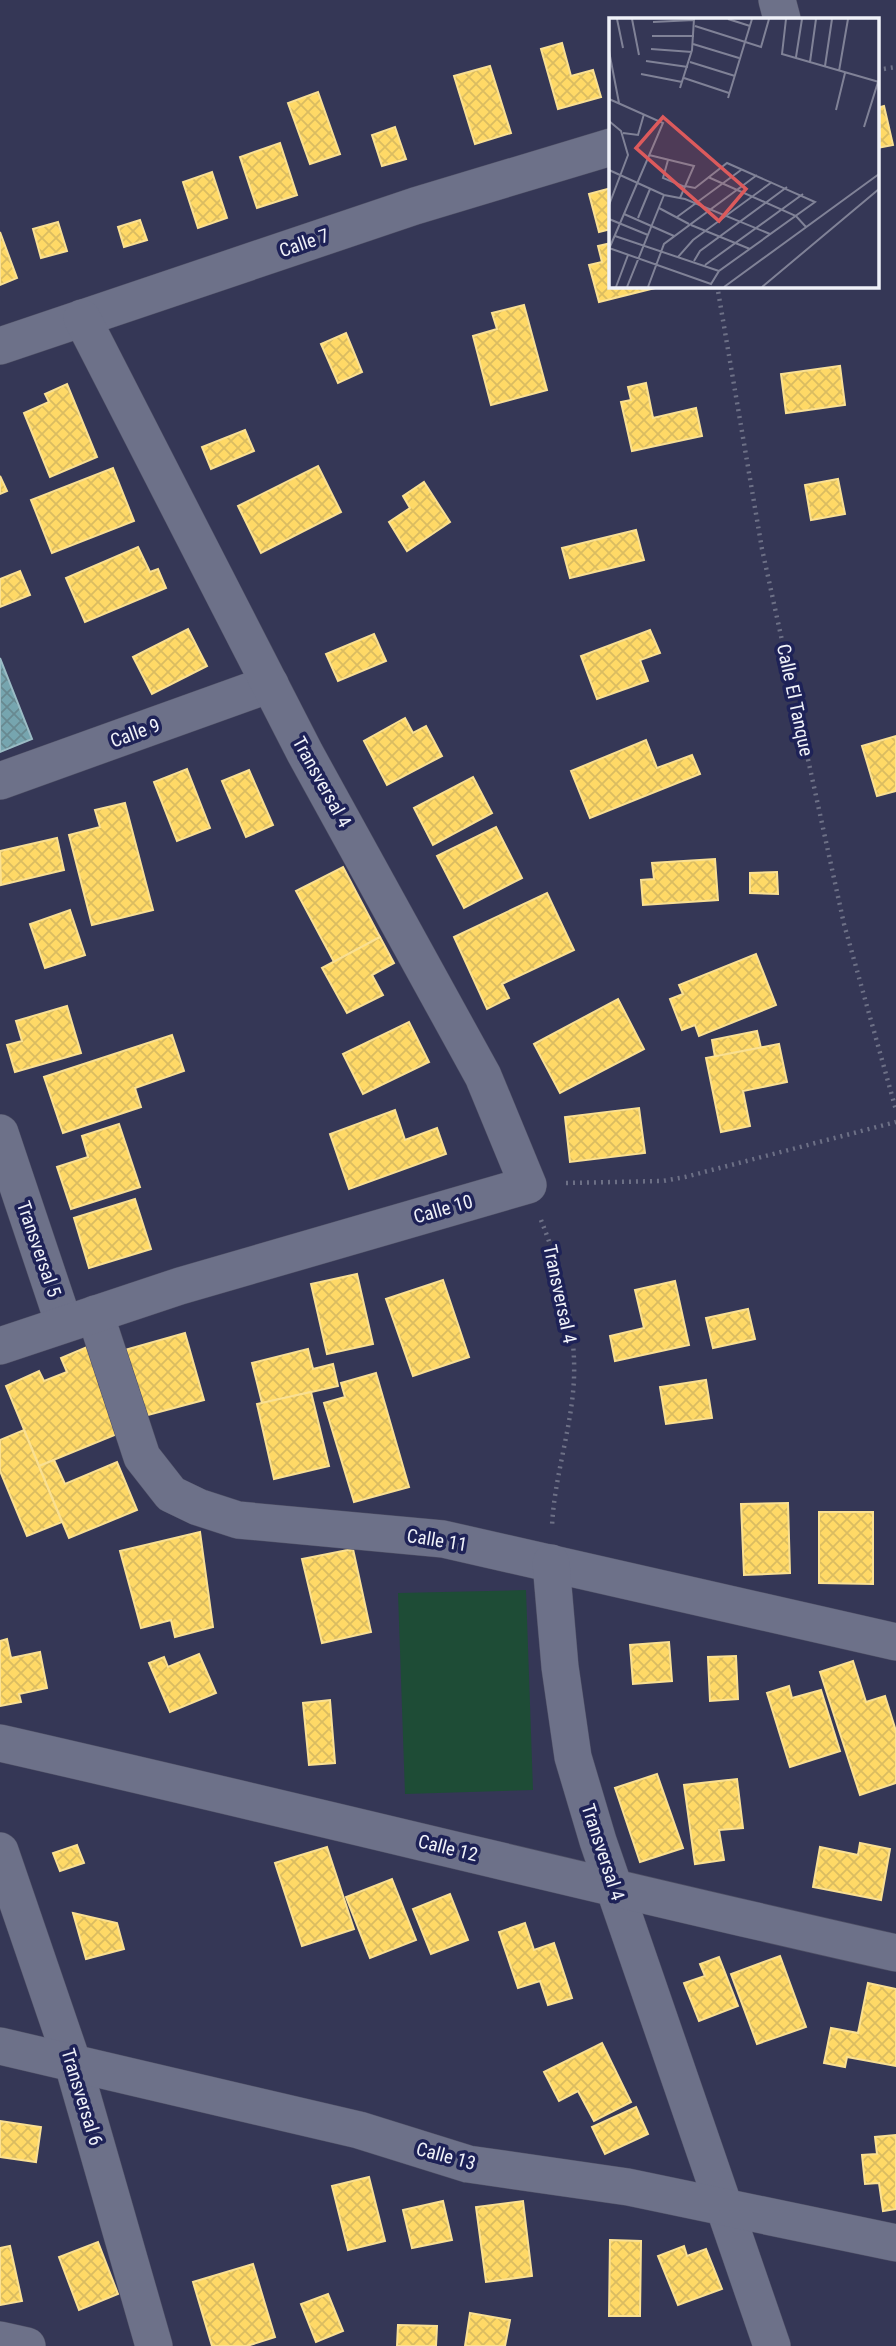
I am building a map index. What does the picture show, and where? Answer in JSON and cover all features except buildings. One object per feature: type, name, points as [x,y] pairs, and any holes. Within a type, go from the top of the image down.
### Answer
[{"type":"street","points":[[777,0],[782,18]]},
{"type":"street","name":"Calle 7","points":[[0,346],[415,206],[609,148]]},
{"type":"street","name":"Transversal 4","points":[[82,318],[270,684],[483,1076],[528,1185]]},
{"type":"street","name":"Calle 9","points":[[0,781],[270,684]]},
{"type":"street","name":"Transversal 5","points":[[0,1133],[80,1319]]},
{"type":"street","name":"Calle 10","points":[[0,1346],[180,1286],[528,1185]]},
{"type":"street","name":"Calle 11","points":[[80,1319],[142,1457],[171,1494],[198,1507],[238,1520],[443,1538],[896,1642]]},
{"type":"street","name":"Transversal 4","points":[[551,1563],[560,1667],[573,1757],[615,1891],[772,2346]]},
{"type":"street","name":"Calle 12","points":[[0,1743],[372,1828],[615,1891],[896,1953]]},
{"type":"street","name":"Transversal 6","points":[[0,1851],[73,2064],[154,2346]]},
{"type":"street","name":"Calle 13","points":[[0,2046],[359,2130],[468,2164],[628,2187],[896,2243]]},
{"type":"street","points":[[0,2340],[27,2346]]},
{"type":"path","points":[[878,70],[896,66]]},
{"type":"path","name":"Calle El Tanque","points":[[717,287],[762,549],[844,924],[896,1110]]},
{"type":"path","points":[[528,1185],[663,1181],[896,1122]]},
{"type":"path","name":"Transversal 4","points":[[528,1185],[555,1254],[569,1322],[574,1377],[553,1510],[551,1563]]},
{"type":"green space","points":[[526,1590],[533,1790],[405,1794],[398,1593]]}]
